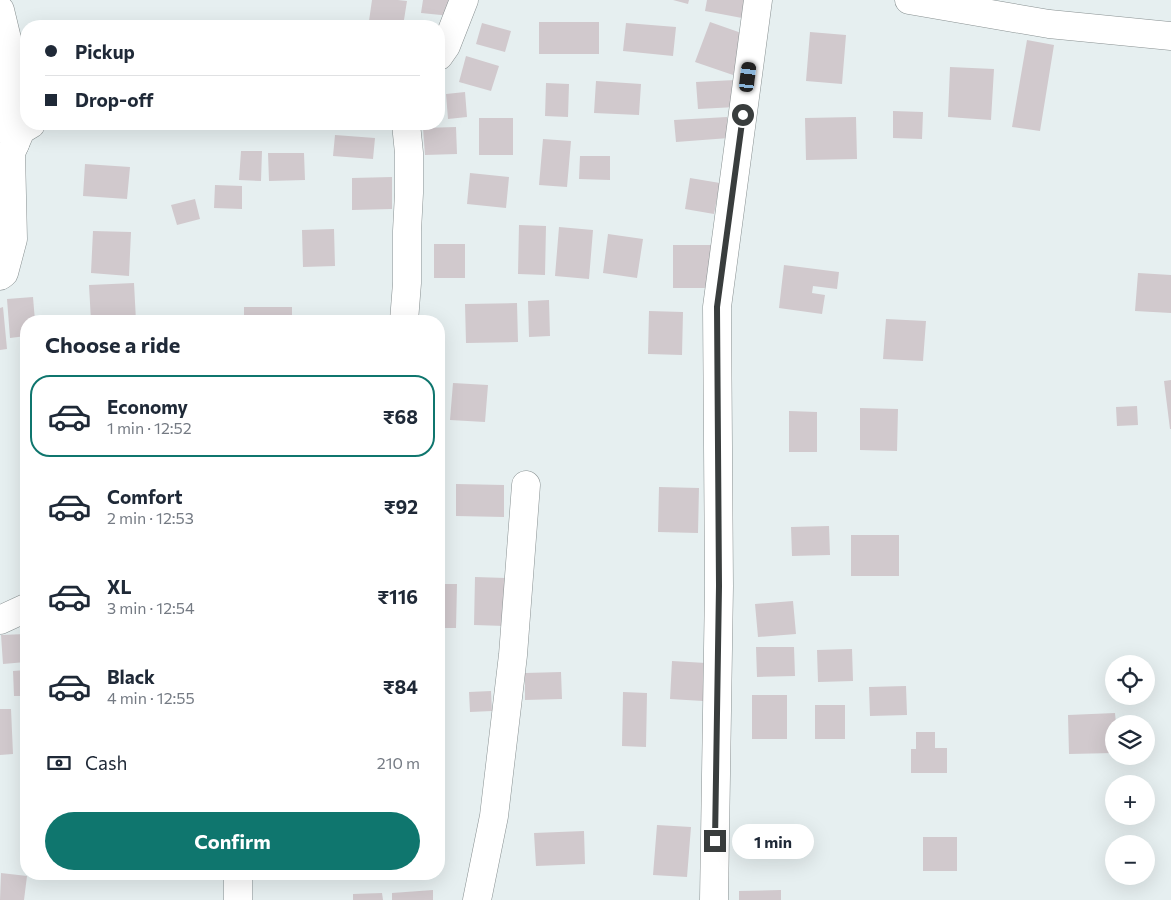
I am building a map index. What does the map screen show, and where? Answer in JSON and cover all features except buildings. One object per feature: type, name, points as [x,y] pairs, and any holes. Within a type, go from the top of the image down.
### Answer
[{"type":"street","points":[[445,47],[464,0]]},
{"type":"street","points":[[714,900],[719,586],[717,307],[758,0]]},
{"type":"street","points":[[909,0],[1049,24],[1171,36]]},
{"type":"street","points":[[0,10],[7,39],[7,113],[23,134],[11,153],[13,239],[4,273],[0,276]]},
{"type":"street","points":[[404,315],[409,192],[407,130]]},
{"type":"street","points":[[477,900],[494,816],[513,655],[526,485]]},
{"type":"street","points":[[0,620],[20,611]]},
{"type":"street","points":[[238,880],[238,900]]},
{"type":"route","points":[[715,841],[719,586],[717,307],[743,115]]}]
